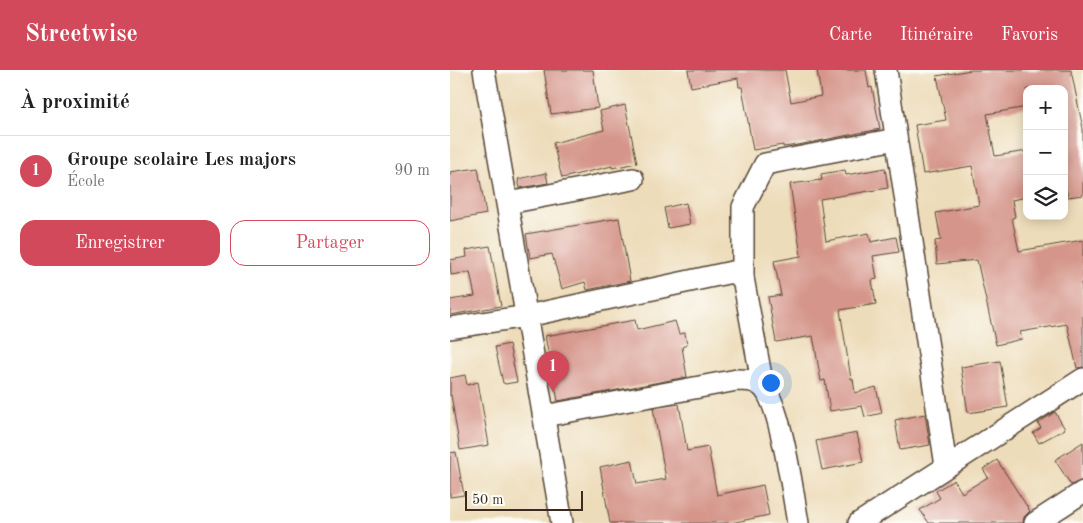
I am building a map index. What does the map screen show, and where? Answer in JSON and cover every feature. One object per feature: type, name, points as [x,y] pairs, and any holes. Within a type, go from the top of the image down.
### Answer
[{"type":"street","points":[[484,70],[562,523]]},
{"type":"street","points":[[886,70],[946,466]]},
{"type":"street","points":[[798,523],[784,446],[773,406],[763,387],[742,278],[744,207],[765,164],[896,139]]},
{"type":"street","points":[[508,203],[633,179]]},
{"type":"street","points":[[450,328],[527,316],[732,272],[742,278]]},
{"type":"street","points":[[859,523],[1083,379]]},
{"type":"street","points":[[544,416],[737,380],[752,380],[763,387]]},
{"type":"street","points":[[1035,523],[1083,492]]},
{"type":"building","points":[[544,70],[593,70],[598,108],[551,114]]},
{"type":"building","points":[[688,70],[785,70],[791,102],[821,96],[817,70],[866,70],[869,88],[872,87],[880,129],[798,145],[783,147],[783,145],[753,150],[742,87],[739,87],[738,78],[691,87]]},
{"type":"building","points":[[971,70],[1071,70],[1083,129],[1083,195],[1068,197],[1068,85],[1023,85],[1023,108],[987,114],[995,156],[1023,152],[1023,198],[1012,200],[1015,217],[1012,218],[1019,251],[1083,240],[1083,283],[1081,283],[1083,299],[1083,367],[1077,368],[1067,324],[1020,332],[1022,339],[996,345],[977,260],[937,264],[935,241],[941,240],[936,213],[979,205],[972,166],[923,174],[915,125],[946,120],[937,76]]},
{"type":"building","points":[[625,105],[637,163],[612,168],[612,166],[562,178],[553,143],[604,130],[600,111]]},
{"type":"building","points":[[478,168],[486,214],[450,221],[450,172]]},
{"type":"building","points":[[885,168],[888,188],[820,199],[826,241],[869,233],[871,242],[896,237],[899,252],[873,256],[877,279],[872,280],[876,304],[840,310],[855,393],[876,387],[882,413],[865,417],[862,406],[830,411],[825,380],[821,381],[813,336],[776,342],[768,297],[781,295],[774,261],[801,256],[790,184],[822,180],[821,174],[845,170],[846,175]]},
{"type":"building","points":[[546,173],[548,183],[520,188],[518,179]]},
{"type":"building","points":[[686,203],[690,224],[668,228],[664,208]]},
{"type":"building","points":[[619,218],[630,281],[587,290],[585,282],[562,289],[552,254],[530,258],[526,234]]},
{"type":"building","points":[[490,246],[501,306],[450,315],[450,300],[475,296],[470,272],[451,275],[450,260],[467,257],[466,250]]},
{"type":"building","points":[[635,320],[637,330],[675,321],[679,334],[685,333],[687,345],[682,347],[687,377],[558,401],[545,336]]},
{"type":"building","points":[[509,344],[517,382],[505,384],[503,383],[495,347]]},
{"type":"building","points":[[1000,361],[1008,407],[968,413],[961,367]]},
{"type":"building","points":[[465,375],[467,385],[478,382],[489,445],[460,450],[450,396],[450,378]]},
{"type":"building","points":[[679,404],[687,451],[708,447],[717,495],[763,485],[769,515],[731,523],[610,523],[600,467],[632,460],[637,484],[666,479],[653,408]]},
{"type":"building","points":[[1055,412],[1065,429],[1039,443],[1033,433],[1041,428],[1038,423]]},
{"type":"building","points":[[925,414],[930,445],[900,450],[895,420]]},
{"type":"building","points":[[857,433],[863,462],[822,470],[816,441]]},
{"type":"building","points":[[1083,442],[1083,480],[1071,485],[1055,460]]},
{"type":"building","points":[[456,452],[464,495],[450,497],[450,453]]},
{"type":"building","points":[[997,460],[1030,511],[1024,517],[1023,523],[929,523],[920,510],[940,498],[936,491],[954,480],[962,493],[988,477],[983,469]]},
{"type":"place","name":"Groupe scolaire Les majors","points":[[553,392]]}]
